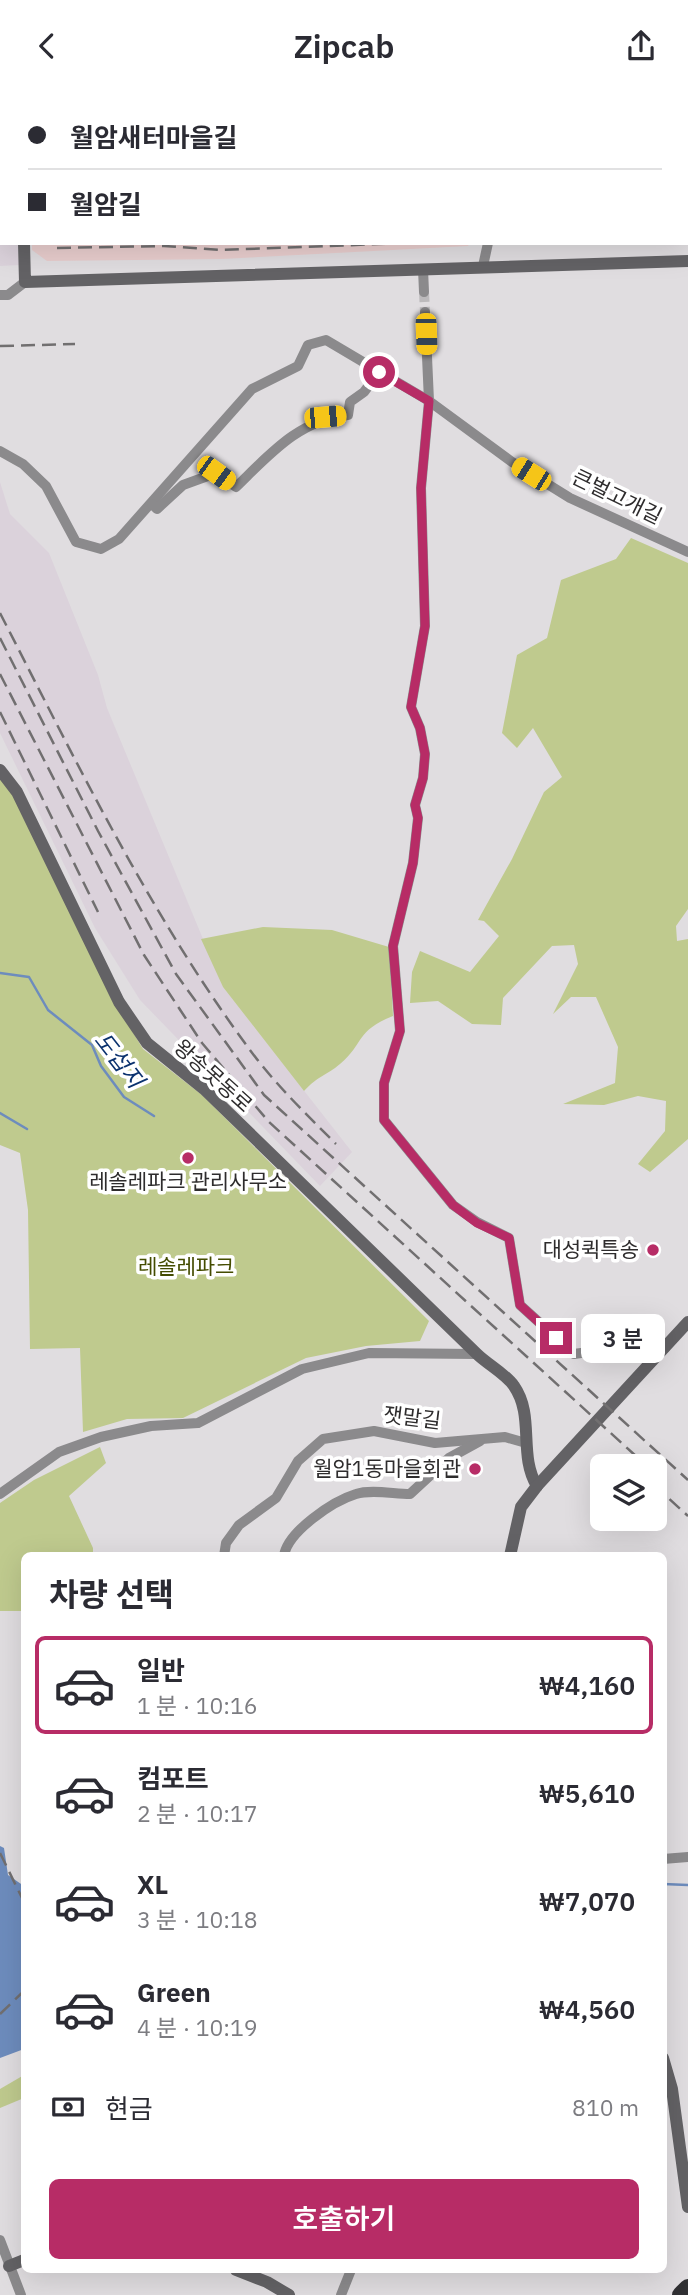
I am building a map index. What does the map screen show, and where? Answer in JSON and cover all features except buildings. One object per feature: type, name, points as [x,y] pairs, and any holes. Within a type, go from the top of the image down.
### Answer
[{"type":"highway","points":[[681,2295],[688,2288]]},
{"type":"street","points":[[24,245],[25,282]]},
{"type":"street","points":[[483,266],[488,245]]},
{"type":"street","points":[[0,295],[8,295],[25,282],[688,261]]},
{"type":"street","points":[[423,269],[424,292]]},
{"type":"street","points":[[425,312],[429,401],[421,488],[425,626],[411,707],[420,728],[425,754],[423,778],[415,805],[418,818],[413,863],[393,946],[400,1031],[384,1083],[384,1120],[453,1205],[477,1223],[509,1238],[520,1305],[574,1354],[645,1344],[665,1348]]},
{"type":"street","name":"큰벌고개길","points":[[154,506],[252,389],[298,366],[308,345],[326,340],[429,401],[512,462],[570,498],[688,552]]},
{"type":"street","points":[[0,451],[23,464],[46,487],[76,542],[101,549],[119,540],[154,506],[183,485],[216,473],[236,487],[271,453],[310,423],[325,417],[348,415],[350,402],[364,392],[379,372]]},
{"type":"street","name":"왕송못동로","points":[[0,770],[17,792],[120,1002],[147,1043],[204,1090],[477,1354],[514,1384],[525,1410],[528,1470],[537,1486]]},
{"type":"street","points":[[511,1552],[521,1507],[537,1486],[688,1322]]},
{"type":"street","points":[[0,1494],[59,1452],[102,1437],[151,1426],[198,1423],[302,1369],[369,1353],[477,1354]]},
{"type":"street","name":"잿말길","points":[[225,1552],[226,1543],[239,1525],[276,1497],[298,1461],[323,1439],[374,1431],[435,1443],[505,1437],[526,1443]]},
{"type":"street","points":[[285,1552],[286,1544],[313,1518],[357,1493],[410,1494],[449,1458],[483,1439]]},
{"type":"street","points":[[667,1859],[688,1857]]},
{"type":"street","points":[[667,2070],[673,2089],[688,2207]]},
{"type":"street","points":[[0,2240],[4,2267],[21,2295]]},
{"type":"street","points":[[4,2267],[21,2261]]},
{"type":"street","points":[[244,2273],[289,2295]]},
{"type":"street","points":[[341,2295],[350,2273]]},
{"type":"shaded area","points":[[0,245],[18,245],[19,265],[0,266]]},
{"type":"shaded area","points":[[32,245],[469,245],[222,259],[47,261],[32,250]]},
{"type":"shaded area","points":[[0,482],[10,514],[49,553],[98,675],[107,708],[223,987],[352,1152],[320,1186],[140,1000],[95,928],[0,733]]},
{"type":"green space","points":[[631,538],[688,563],[688,909],[676,926],[677,941],[688,939],[688,1139],[650,1172],[638,1164],[665,1131],[666,1101],[638,1096],[604,1105],[563,1104],[615,1083],[618,1047],[596,997],[571,997],[553,1014],[578,964],[574,945],[552,946],[503,998],[501,1025],[472,1024],[438,1001],[410,1003],[412,972],[420,951],[470,972],[499,936],[484,921],[478,920],[512,859],[544,792],[562,777],[533,728],[517,748],[502,733],[517,655],[547,638],[561,580],[616,559]]},
{"type":"green space","name":"레솔레파크","points":[[0,776],[13,794],[117,1006],[143,1049],[202,1095],[429,1321],[420,1341],[366,1346],[306,1358],[183,1418],[127,1419],[83,1432],[80,1348],[30,1349],[28,1210],[20,1153],[0,1145]]},
{"type":"green space","points":[[263,927],[332,930],[389,947],[393,1016],[366,1032],[348,1057],[304,1091],[223,987],[201,939]]},
{"type":"green space","points":[[100,1447],[106,1463],[69,1496],[93,1552],[21,1552],[21,1611],[0,1611],[0,1503],[34,1480]]},
{"type":"green space","points":[[21,2077],[21,2099],[0,2108],[0,2089]]},
{"type":"water","points":[[0,1846],[4,1848],[8,1875],[21,1884],[21,2050],[0,2058]]},
{"type":"waterway","name":"도섭지","points":[[0,973],[29,977],[48,1010],[92,1045],[101,1066],[124,1097],[154,1116]]},
{"type":"waterway","name":"도섭지","points":[[0,1113],[27,1129]]},
{"type":"waterway","points":[[667,1884],[688,1885]]},
{"type":"tunnel","points":[[424,292],[425,312]]},
{"type":"railway","points":[[57,248],[164,246],[221,250],[355,245]]},
{"type":"railway","points":[[0,346],[75,344]]},
{"type":"railway","points":[[0,613],[85,779],[177,942],[257,1059],[336,1144]]},
{"type":"railway","points":[[0,638],[98,831],[176,974],[264,1095],[688,1480]]},
{"type":"railway","points":[[0,674],[144,955],[202,1043],[269,1122],[634,1454]]},
{"type":"railway","points":[[0,712],[98,912]]},
{"type":"railway","points":[[667,1497],[688,1516]]},
{"type":"railway","points":[[0,1853],[21,1896]]},
{"type":"railway","points":[[0,2014],[21,1994]]},
{"type":"place","name":"레솔레파크 관리사무소","points":[[188,1158]]},
{"type":"place","name":"대성퀵특송","points":[[653,1250]]},
{"type":"place","name":"월암1동마을회관","points":[[475,1469]]},
{"type":"route","points":[[379,372],[429,401],[421,488],[421,584],[425,626],[411,707],[420,728],[425,754],[423,778],[415,805],[418,818],[413,863],[393,946],[393,983],[400,1031],[384,1083],[384,1120],[453,1205],[477,1223],[509,1238],[520,1305],[556,1338]]}]
